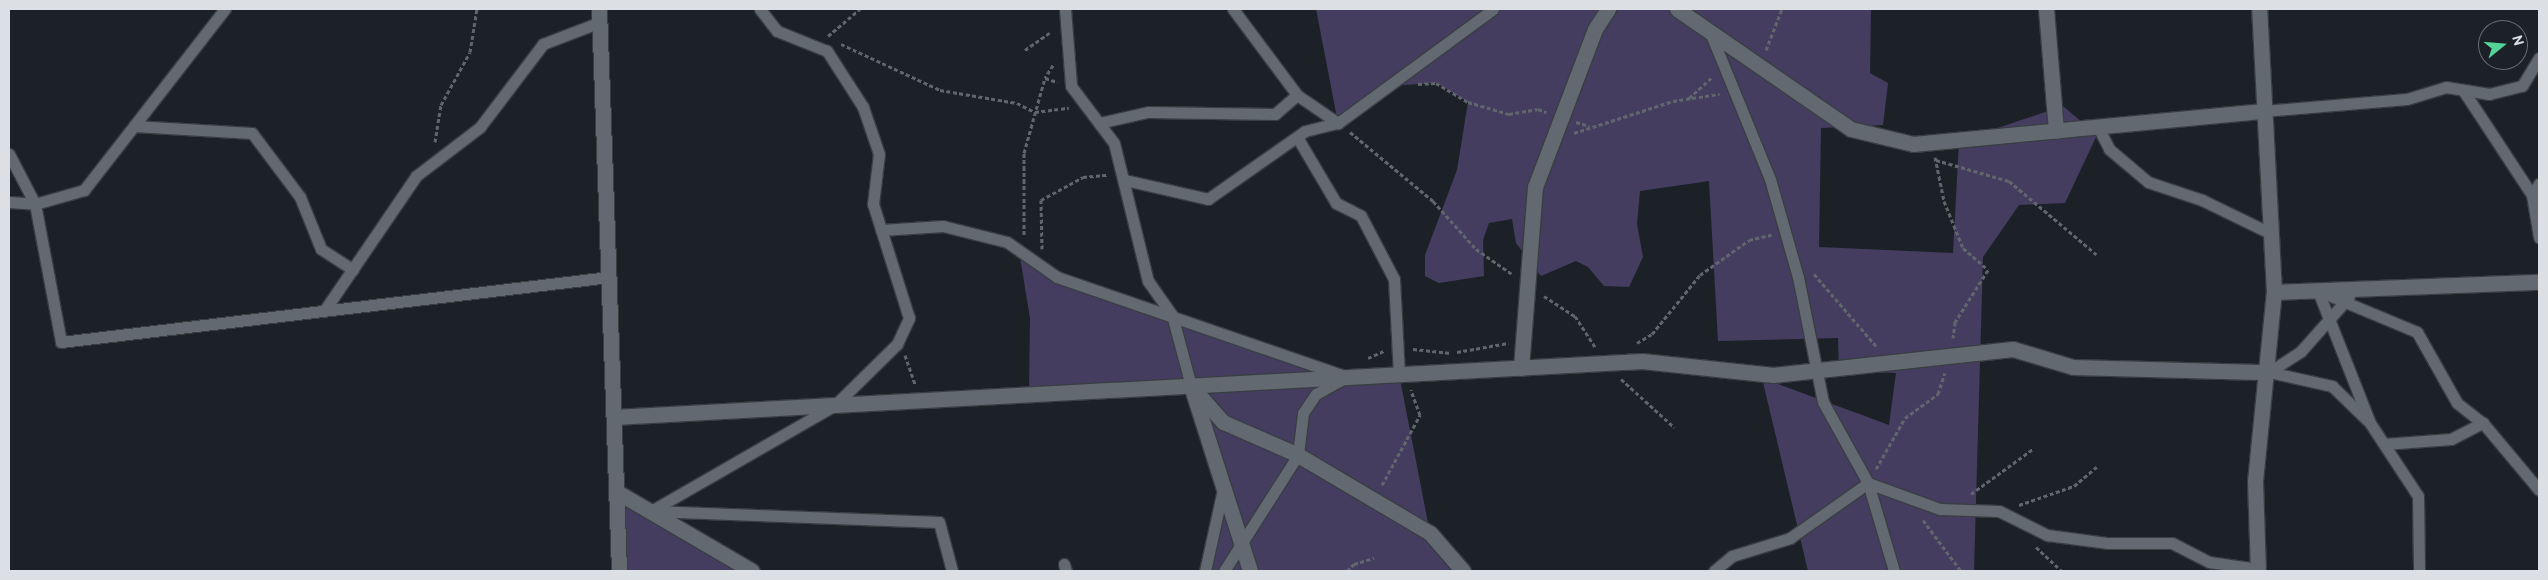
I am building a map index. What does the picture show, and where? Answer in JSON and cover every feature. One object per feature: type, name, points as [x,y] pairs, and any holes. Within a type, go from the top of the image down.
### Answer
[{"type":"street","points":[[1521,368],[1535,187],[1595,29],[1608,9]]},
{"type":"street","points":[[1677,9],[1851,129],[1913,144],[2263,111]]},
{"type":"street","points":[[2046,9],[2056,131]]},
{"type":"street","points":[[2260,9],[2263,111],[2274,292],[2269,372],[2255,480],[2262,570]]},
{"type":"street","points":[[599,15],[619,571]]},
{"type":"street","points":[[2274,292],[2318,291],[2350,296],[2539,282]]},
{"type":"street","points":[[614,418],[1642,361],[1773,375],[2013,348],[2073,367],[2269,372]]},
{"type":"street","points":[[1191,386],[1223,422],[1298,455],[1430,533],[1463,571]]},
{"type":"street","points":[[1191,386],[1242,539],[1250,571]]},
{"type":"street","points":[[617,492],[752,571]]},
{"type":"lane","points":[[9,202],[35,204],[84,190],[225,9]]},
{"type":"lane","points":[[651,511],[835,405],[897,344],[909,318],[873,204],[879,154],[864,107],[826,51],[777,31],[760,9]]},
{"type":"lane","points":[[1065,9],[1071,86],[1114,143],[1124,177],[1130,220],[1148,281],[1172,315],[1191,386]]},
{"type":"lane","points":[[1233,9],[1296,95],[1338,123]]},
{"type":"lane","points":[[1124,177],[1208,199],[1297,137],[1338,123],[1493,9]]},
{"type":"lane","points":[[324,311],[416,176],[480,127],[544,44],[599,15]]},
{"type":"lane","points":[[1710,32],[1770,179],[1785,231],[1818,370],[1823,402],[1868,483],[1894,571]]},
{"type":"lane","points":[[2263,111],[2406,99],[2446,87],[2489,94],[2522,86],[2539,58]]},
{"type":"lane","points":[[2463,90],[2532,195],[2539,237]]},
{"type":"lane","points":[[1100,123],[1148,112],[1275,114],[1296,95]]},
{"type":"lane","points":[[134,126],[252,133],[300,197],[321,249],[353,270]]},
{"type":"lane","points":[[2098,127],[2109,149],[2148,182],[2202,200],[2270,232]]},
{"type":"lane","points":[[1297,137],[1336,203],[1361,216],[1394,279],[1399,374]]},
{"type":"lane","points":[[9,154],[35,204],[61,342],[609,277]]},
{"type":"lane","points":[[2532,195],[2539,184]]},
{"type":"lane","points":[[881,230],[943,226],[1007,242],[1056,277],[1172,315],[1348,377]]},
{"type":"lane","points":[[2318,291],[2370,423]]},
{"type":"lane","points":[[2269,372],[2301,351],[2330,322],[2350,296],[2417,332],[2457,403],[2483,423],[2539,490]]},
{"type":"lane","points":[[2269,372],[2332,386],[2370,423],[2418,496],[2419,571]]},
{"type":"lane","points":[[1224,571],[1242,539],[1298,455],[1303,413],[1316,394],[1348,377]]},
{"type":"lane","points":[[2384,444],[2452,439],[2483,423]]},
{"type":"lane","points":[[1868,483],[1940,509],[1999,511],[2047,535],[2108,543],[2172,544],[2209,562],[2262,570]]},
{"type":"lane","points":[[1714,571],[1732,556],[1790,538],[1868,483]]},
{"type":"lane","points":[[1205,571],[1224,485]]},
{"type":"lane","points":[[651,511],[940,522],[952,571]]},
{"type":"path","points":[[432,164],[441,106],[470,52],[477,9]]},
{"type":"path","points":[[815,46],[860,9]]},
{"type":"path","points":[[1025,50],[1066,22]]},
{"type":"path","points":[[815,46],[842,44],[940,90],[1017,104],[1036,112],[1087,107]]},
{"type":"path","points":[[1045,78],[1024,153],[1025,255],[1046,248],[1041,200],[1083,177],[1124,177]]},
{"type":"path","points":[[1388,86],[1436,83],[1468,102],[1509,114],[1538,109],[1590,127]]},
{"type":"path","points":[[1569,137],[1590,127],[1672,101],[1735,92]]},
{"type":"path","points":[[1868,483],[1905,418],[1938,394],[1951,356],[1955,322],[1988,270],[1963,248],[1944,202],[1932,142]]},
{"type":"path","points":[[1936,160],[2009,181],[2096,254]]},
{"type":"path","points":[[1628,348],[1652,334],[1700,275],[1749,240],[1785,231]]},
{"type":"path","points":[[1813,272],[1891,362]]},
{"type":"path","points":[[1348,377],[1372,354],[1397,347],[1453,353],[1523,341]]},
{"type":"path","points":[[897,344],[908,361],[920,401]]},
{"type":"path","points":[[1374,500],[1420,415],[1410,386],[1417,374]]},
{"type":"path","points":[[1962,498],[2034,449]]},
{"type":"path","points":[[1999,511],[2074,486],[2097,467]]},
{"type":"path","points":[[1910,498],[1961,571]]},
{"type":"path","points":[[1347,571],[1354,564],[1374,558]]},
{"type":"shaded area","points":[[1316,9],[1871,9],[1870,73],[1888,83],[1883,125],[1821,128],[1819,247],[1953,253],[1959,141],[2063,106],[2097,135],[2065,203],[2019,205],[1983,257],[1974,571],[1808,571],[1762,378],[1889,425],[1896,373],[1839,371],[1838,338],[1718,341],[1709,181],[1640,191],[1637,224],[1643,257],[1629,287],[1604,286],[1588,267],[1576,261],[1541,276],[1516,243],[1512,219],[1489,223],[1483,240],[1484,276],[1439,283],[1425,276],[1425,255],[1457,170],[1468,102],[1436,83],[1388,86],[1338,123]]},
{"type":"shaded area","points":[[1019,251],[1057,277],[1348,377],[1399,374],[1430,533],[1463,571],[1205,571],[1224,485],[1191,386],[1029,395],[1030,318]]},
{"type":"shaded area","points":[[617,492],[752,571],[619,571]]}]
